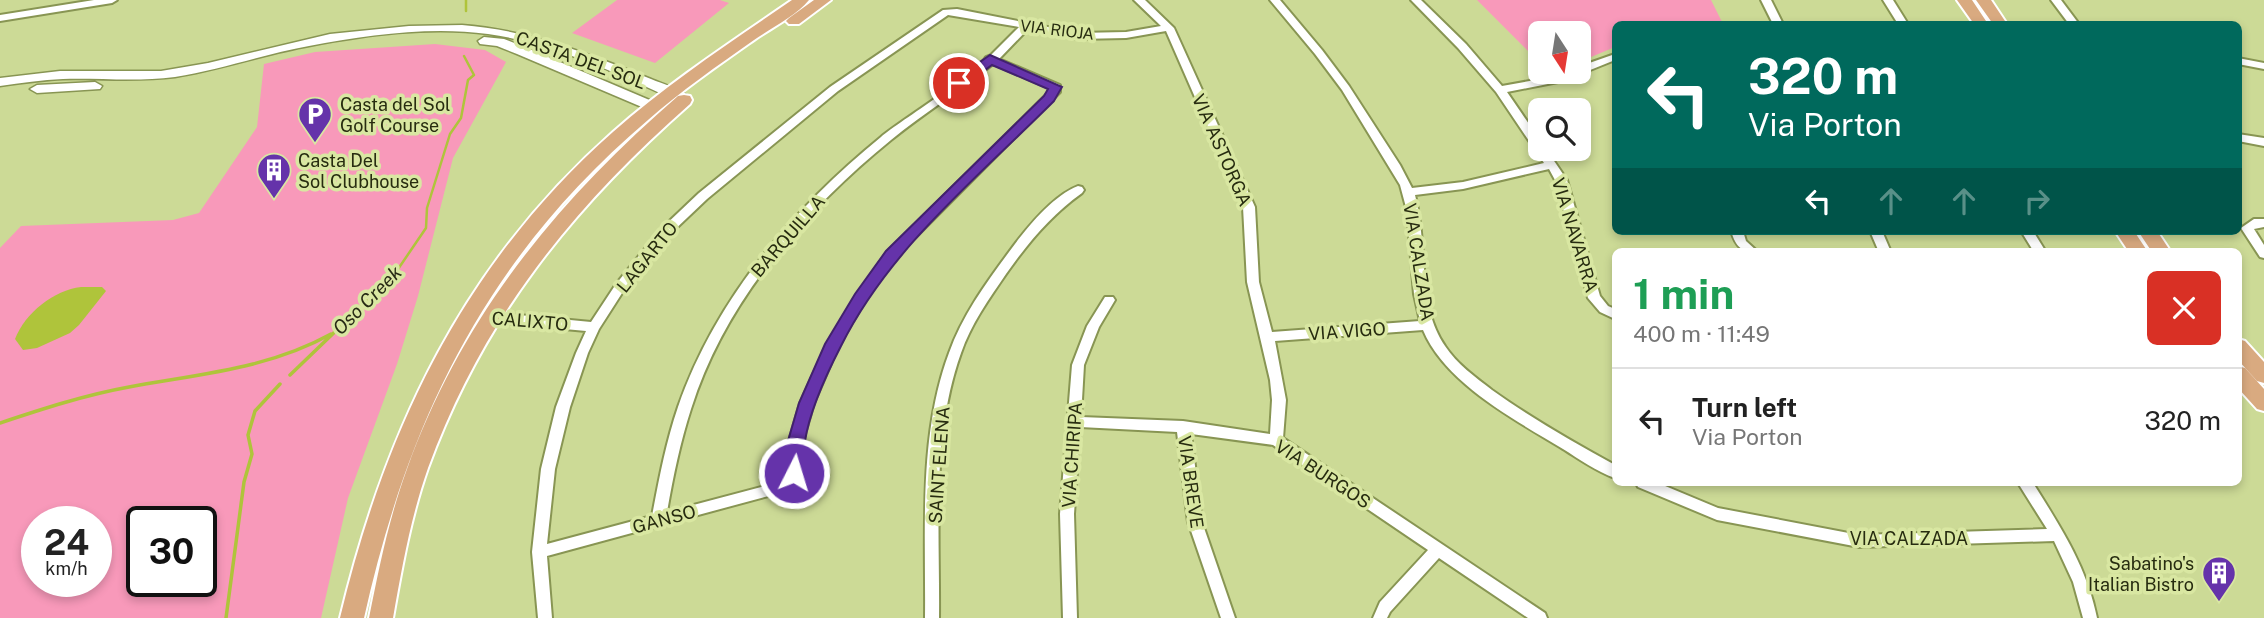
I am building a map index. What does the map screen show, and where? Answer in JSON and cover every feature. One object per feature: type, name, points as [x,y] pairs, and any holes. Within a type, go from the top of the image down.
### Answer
[{"type":"main road","points":[[352,618],[361,571],[386,485],[430,383],[467,315],[530,229],[596,157],[802,0]]},
{"type":"main road","points":[[678,96],[824,0]]},
{"type":"main road","points":[[1964,0],[1979,21]]},
{"type":"main road","points":[[1983,0],[1998,21]]},
{"type":"main road","points":[[381,618],[403,516],[423,454],[447,397],[521,269],[569,208],[661,110]]},
{"type":"main road","points":[[2242,350],[2264,375]]},
{"type":"main road","points":[[2242,378],[2264,403]]},
{"type":"street","points":[[0,18],[112,0]]},
{"type":"street","name":"VIA ASTORGA","points":[[1139,0],[1168,28],[1249,207],[1253,226],[1253,278],[1280,391],[1281,419],[1276,440]]},
{"type":"street","name":"VIA CALZADA","points":[[1275,0],[1351,94],[1408,192],[1414,219],[1426,325],[1441,351],[1466,376],[1519,414],[1612,470]]},
{"type":"street","name":"VIA NAVARRA","points":[[1416,0],[1462,46],[1500,90],[1528,131]]},
{"type":"street","points":[[1766,0],[1776,21]]},
{"type":"street","points":[[1888,0],[1901,21]]},
{"type":"street","points":[[2056,0],[2072,21]]},
{"type":"street","name":"VIA RIOJA","points":[[946,12],[1078,36],[1126,35],[1168,28]]},
{"type":"street","name":"LAGARTO","points":[[545,618],[538,552],[548,470],[563,407],[594,327],[638,263],[682,214],[801,115],[946,12]]},
{"type":"street","name":"BARQUILLA","points":[[658,520],[664,472],[685,406],[709,348],[738,295],[774,246],[845,174],[885,139],[1015,40],[1026,27]]},
{"type":"street","name":"CASTA DEL SOL","points":[[6,87],[143,85],[199,78],[249,61],[306,47],[439,29],[508,34],[678,96]]},
{"type":"street","name":"CASTA DEL SOL","points":[[306,47],[432,39],[499,42],[661,110]]},
{"type":"street","points":[[1591,66],[1612,58]]},
{"type":"street","name":"GANSO","points":[[538,552],[789,485],[794,473],[796,441],[807,403],[833,344],[861,298],[891,255],[1055,92],[1056,87],[990,59]]},
{"type":"street","points":[[2242,62],[2264,66]]},
{"type":"street","points":[[1500,90],[1532,84]]},
{"type":"street","points":[[2242,138],[2264,142]]},
{"type":"street","name":"VIA NAVARRA","points":[[1549,161],[1561,180],[1594,298],[1604,309],[1612,313]]},
{"type":"street","points":[[1408,192],[1468,186],[1509,173],[1552,165]]},
{"type":"street","name":"SAINT ELENA","points":[[932,618],[936,447],[941,405],[951,362],[978,306],[1009,260],[1052,207],[1078,190]]},
{"type":"street","points":[[2264,223],[2249,226],[2247,232],[2264,254]]},
{"type":"street","name":"VIA CHIRIPA","points":[[1070,618],[1067,514],[1078,365],[1093,326],[1109,300]]},
{"type":"street","name":"CALIXTO","points":[[467,315],[594,327]]},
{"type":"street","name":"VIA VIGO","points":[[1267,337],[1426,325]]},
{"type":"street","name":"VIA BURGOS","points":[[1075,422],[1183,426],[1276,440],[1540,618]]},
{"type":"street","name":"VIA BREVE","points":[[1183,426],[1195,522],[1228,618]]},
{"type":"street","name":"VIA CALZADA","points":[[1650,486],[1717,514],[1859,541],[2058,535]]},
{"type":"street","points":[[2027,486],[2058,535],[2088,600],[2091,618]]},
{"type":"street","points":[[1380,618],[1385,607],[1437,550]]},
{"type":"shaded area","points":[[617,0],[720,0],[729,3],[655,63],[572,33]]},
{"type":"shaded area","points":[[1477,0],[1711,0],[1722,21],[1612,21],[1612,48],[1591,57],[1591,21],[1528,21],[1528,51]]},
{"type":"shaded area","points":[[435,44],[485,50],[506,62],[453,158],[418,296],[397,364],[348,498],[321,618],[0,618],[0,248],[21,226],[173,220],[199,213],[257,127],[264,64],[315,52]]},
{"type":"shaded area","points":[[81,287],[102,287],[106,291],[70,333],[37,348],[23,350],[15,339],[33,312],[51,298]]},
{"type":"waterway","name":"Oso Creek","points":[[466,0],[466,11]]},
{"type":"waterway","name":"Oso Creek","points":[[394,275],[426,228],[427,208],[450,134],[461,118],[468,80],[474,75],[464,56]]},
{"type":"waterway","name":"Oso Creek","points":[[290,375],[394,275]]},
{"type":"waterway","points":[[0,423],[96,394],[258,363],[307,346],[331,334]]},
{"type":"waterway","name":"Oso Creek","points":[[226,618],[244,482],[252,454],[248,435],[255,411],[280,384]]},
{"type":"place","name":"Casta del Sol Golf Course","points":[[315,144]]},
{"type":"place","name":"Casta Del Sol Clubhouse","points":[[274,200]]},
{"type":"place","name":"Sabatino's Italian Bistro","points":[[2219,603]]},
{"type":"route","points":[[794,473],[796,441],[807,403],[833,344],[861,298],[891,255],[976,168],[1050,98],[1056,87],[990,59],[959,83]]}]
